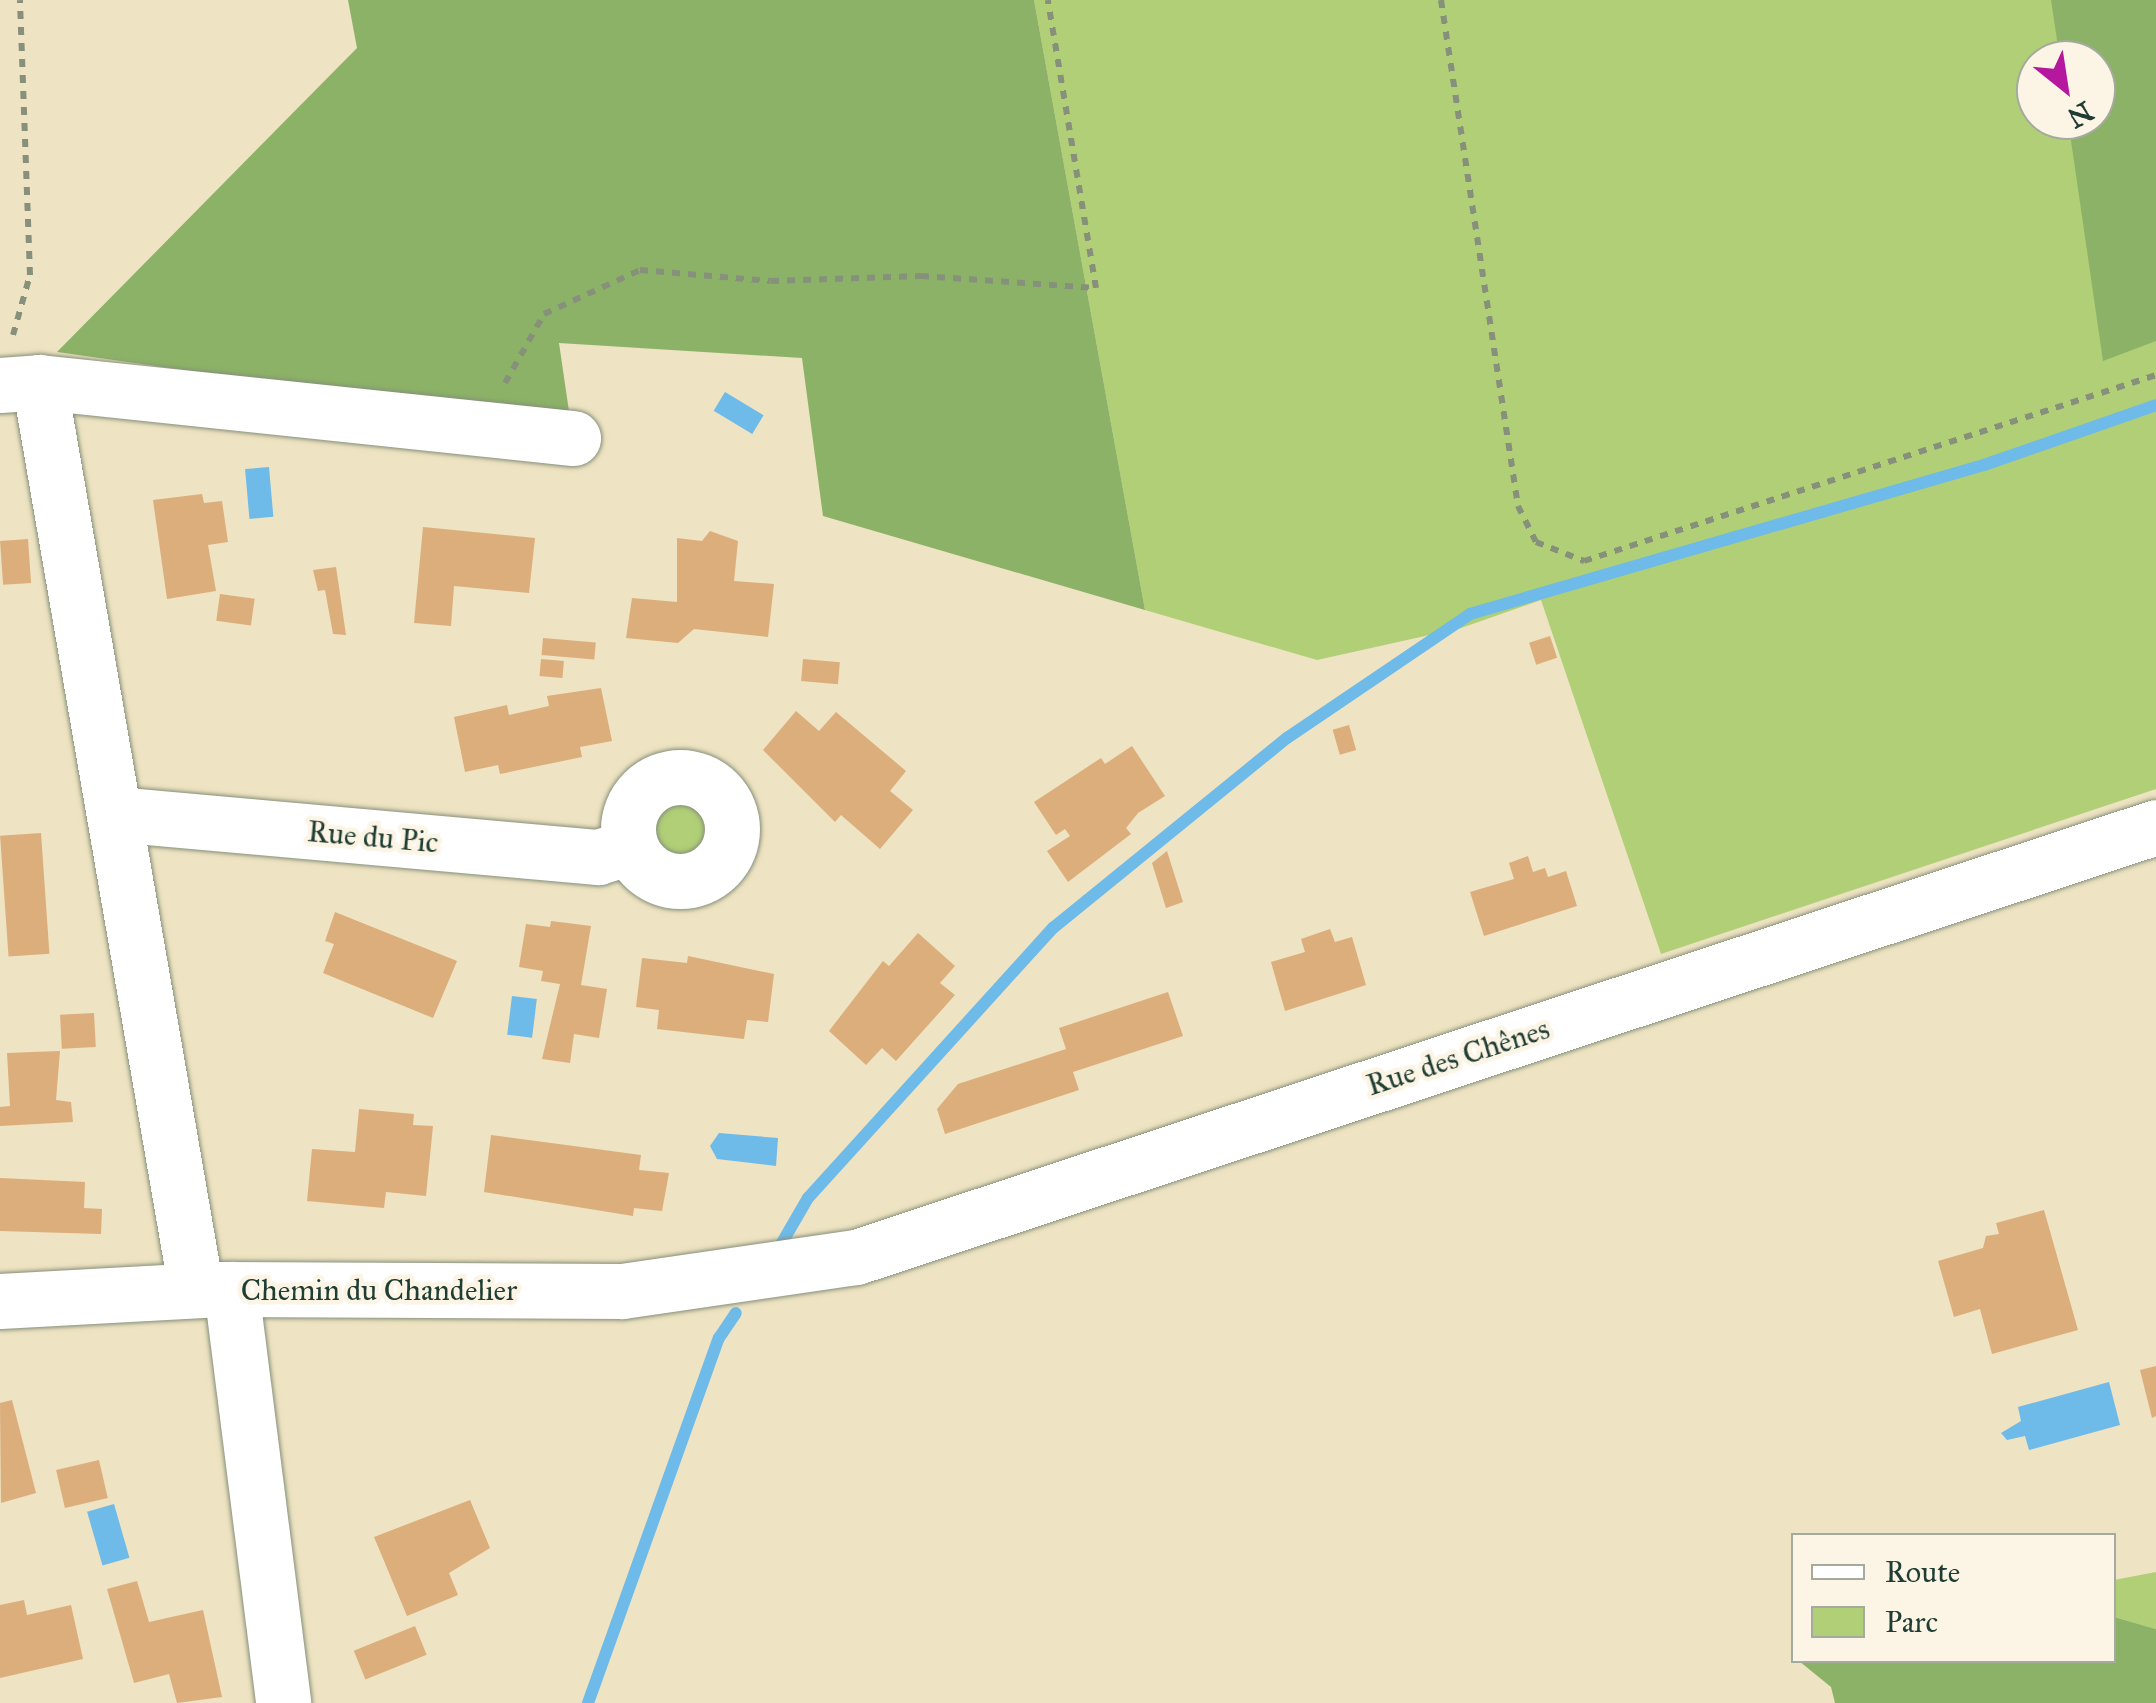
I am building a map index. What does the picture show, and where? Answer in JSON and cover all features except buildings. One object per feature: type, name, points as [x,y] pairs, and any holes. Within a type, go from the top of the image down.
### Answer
[{"type":"street","points":[[283,1703],[214,1290],[16,372],[573,438]]},
{"type":"street","name":"Rue du Pic","points":[[114,814],[598,857],[630,847]]},
{"type":"street","name":"Rue des Chênes","points":[[757,1274],[856,1257],[2156,826]]},
{"type":"street","name":"Chemin du Chandelier","points":[[0,1301],[214,1290],[622,1292],[757,1274]]},
{"type":"path","points":[[16,372],[30,275],[20,0]]},
{"type":"path","points":[[478,428],[544,314],[640,270],[771,282],[921,276],[1096,288],[1048,0]]},
{"type":"path","points":[[1441,0],[1518,506],[1536,542],[1584,561],[2156,374]]},
{"type":"green space","points":[[348,0],[1034,0],[1145,610],[823,516],[802,358],[559,343],[571,425],[57,352],[357,48]]},
{"type":"green space","points":[[1034,0],[2156,0],[2156,789],[1661,954],[1541,600],[1461,628],[1317,660],[1145,610]]},
{"type":"green space","points":[[2051,0],[2156,0],[2156,341],[2103,361],[2071,140],[2116,140],[2116,40],[2057,40]]},
{"type":"green space","points":[[679,793],[705,804],[716,830],[705,856],[679,867],[653,856],[642,830],[653,804]]},
{"type":"green space","points":[[2156,1572],[2156,1629],[2116,1618],[2116,1580]]},
{"type":"green space","points":[[2116,1618],[2156,1629],[2156,1703],[1835,1703],[1831,1687],[1801,1663],[2116,1663]]},
{"type":"water","points":[[725,392],[764,415],[752,434],[714,411]]},
{"type":"water","points":[[269,467],[273,517],[249,519],[245,469]]},
{"type":"water","points":[[512,996],[537,999],[532,1038],[507,1035]]},
{"type":"water","points":[[719,1133],[778,1138],[776,1166],[717,1159],[710,1146]]},
{"type":"water","points":[[2109,1382],[2120,1425],[2029,1450],[2025,1436],[2007,1440],[2001,1433],[2021,1421],[2018,1407]]},
{"type":"water","points":[[114,1504],[129,1558],[103,1566],[87,1512]]},
{"type":"waterway","points":[[779,1248],[808,1198],[1053,928],[1287,738],[1470,614],[1984,465],[2156,405]]},
{"type":"waterway","points":[[588,1703],[719,1338],[736,1313]]}]
